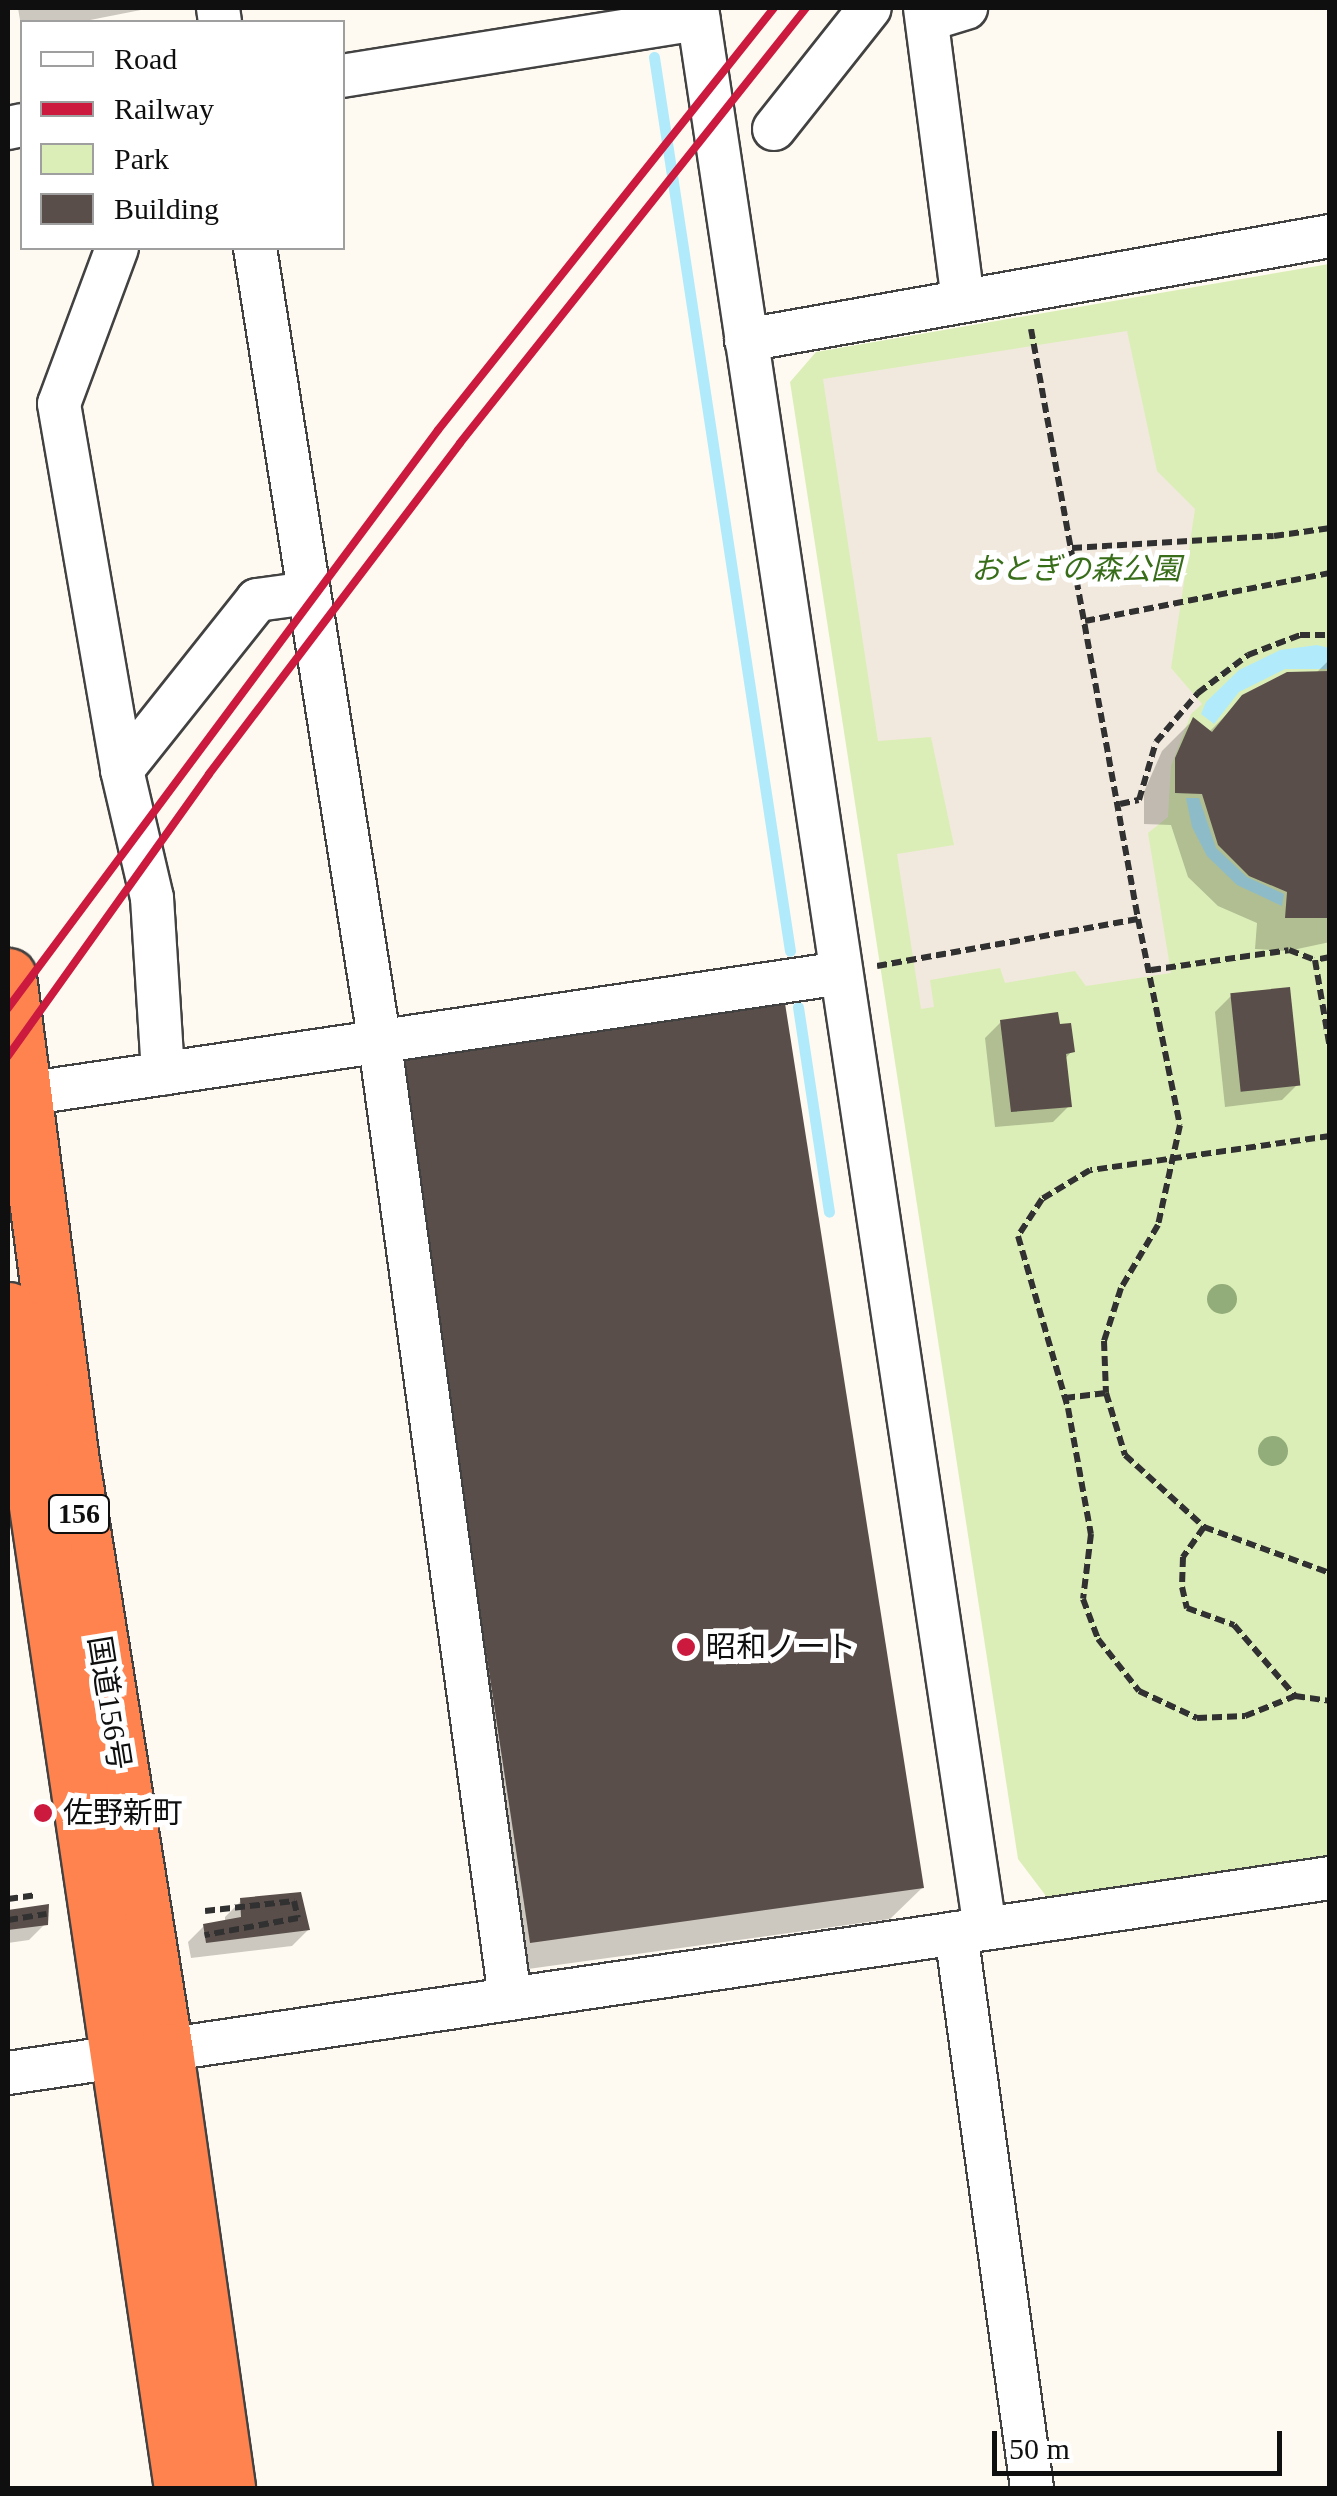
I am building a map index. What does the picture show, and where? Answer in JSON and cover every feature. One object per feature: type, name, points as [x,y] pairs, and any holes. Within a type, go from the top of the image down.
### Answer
[{"type":"highway","name":"国道156号","points":[[8,976],[72,1467],[141,2055],[182,2488]]},
{"type":"highway","name":"国道156号","points":[[8,1310],[14,1414],[227,2488]]},
{"type":"street","points":[[774,129],[870,8]]},
{"type":"street","points":[[940,12],[962,300]]},
{"type":"street","points":[[345,75],[697,13],[841,973],[971,1931],[1032,2488]]},
{"type":"street","points":[[746,340],[1330,236]]},
{"type":"street","points":[[115,250],[94,330],[59,404],[122,770],[152,898],[163,1074]]},
{"type":"street","points":[[255,250],[252,305],[309,593],[380,1044],[510,1998]]},
{"type":"street","points":[[122,770],[257,600],[309,593]]},
{"type":"street","points":[[25,1094],[841,973]]},
{"type":"street","points":[[8,2074],[1330,1878]]},
{"type":"path","points":[[1023,289],[1138,919],[1180,1126],[1158,1225],[1121,1288],[1104,1342],[1106,1393],[1125,1455],[1204,1527],[1288,1562],[1330,1574]]},
{"type":"path","points":[[1071,548],[1274,536],[1330,528]]},
{"type":"path","points":[[1085,622],[1330,573]]},
{"type":"path","points":[[1120,804],[1139,800],[1156,742],[1198,693],[1248,655],[1300,635],[1330,634]]},
{"type":"path","points":[[841,973],[1138,919]]},
{"type":"path","points":[[1151,970],[1289,950],[1315,960],[1330,956]]},
{"type":"path","points":[[1315,960],[1330,1049]]},
{"type":"path","points":[[1330,1136],[1090,1170],[1042,1199],[1018,1236],[1065,1398],[1091,1534],[1083,1599],[1098,1639],[1139,1691],[1197,1718],[1245,1716],[1296,1696],[1330,1702]]},
{"type":"path","points":[[1065,1398],[1106,1393]]},
{"type":"path","points":[[1204,1527],[1183,1557],[1182,1586],[1188,1608],[1234,1625],[1296,1696]]},
{"type":"path","points":[[8,1899],[38,1895]]},
{"type":"path","points":[[205,1912],[294,1901],[298,1918],[205,1935]]},
{"type":"path","points":[[8,1920],[48,1914]]},
{"type":"green space","name":"おとぎの森公園","points":[[1329,264],[1329,1857],[1052,1904],[1018,1859],[790,382],[816,352]]},
{"type":"shaded area","points":[[1127,331],[1157,471],[1195,509],[1171,668],[1202,704],[1191,714],[1171,766],[1168,817],[1148,833],[1171,973],[1086,986],[1075,971],[1005,983],[1000,968],[930,980],[934,1007],[921,1009],[897,854],[954,845],[931,737],[878,741],[823,379]]},
{"type":"water","points":[[1317,645],[1329,648],[1329,669],[1285,669],[1239,692],[1214,724],[1201,714],[1206,702],[1239,670],[1280,650]]},
{"type":"water","points":[[1186,798],[1199,798],[1216,848],[1247,877],[1284,894],[1282,906],[1237,885],[1207,856],[1192,827]]},
{"type":"building","points":[[1330,671],[1330,918],[1285,918],[1287,892],[1249,876],[1218,845],[1202,794],[1175,793],[1175,758],[1193,717],[1212,732],[1242,695],[1287,672]]},
{"type":"building","points":[[1290,987],[1300,1085],[1241,1092],[1230,993]]},
{"type":"building","name":"昭和ノート","points":[[784,997],[924,1888],[530,1943],[398,1069],[402,1056]]},
{"type":"building","points":[[1058,1012],[1060,1024],[1071,1023],[1075,1052],[1066,1054],[1072,1107],[1011,1112],[1000,1020]]},
{"type":"building","points":[[301,1892],[310,1930],[206,1943],[203,1924],[241,1917],[240,1898]]},
{"type":"building","points":[[49,1904],[48,1925],[8,1930],[8,1910]]},
{"type":"waterway","points":[[654,57],[790,951]]},
{"type":"waterway","points":[[798,1007],[829,1212]]},
{"type":"railway","points":[[8,1008],[438,430],[774,8]]},
{"type":"railway","points":[[8,1056],[209,774],[460,443],[806,8]]},
{"type":"place","name":"昭和ノート","points":[[686,1647]]},
{"type":"place","name":"佐野新町","points":[[43,1813]]}]
